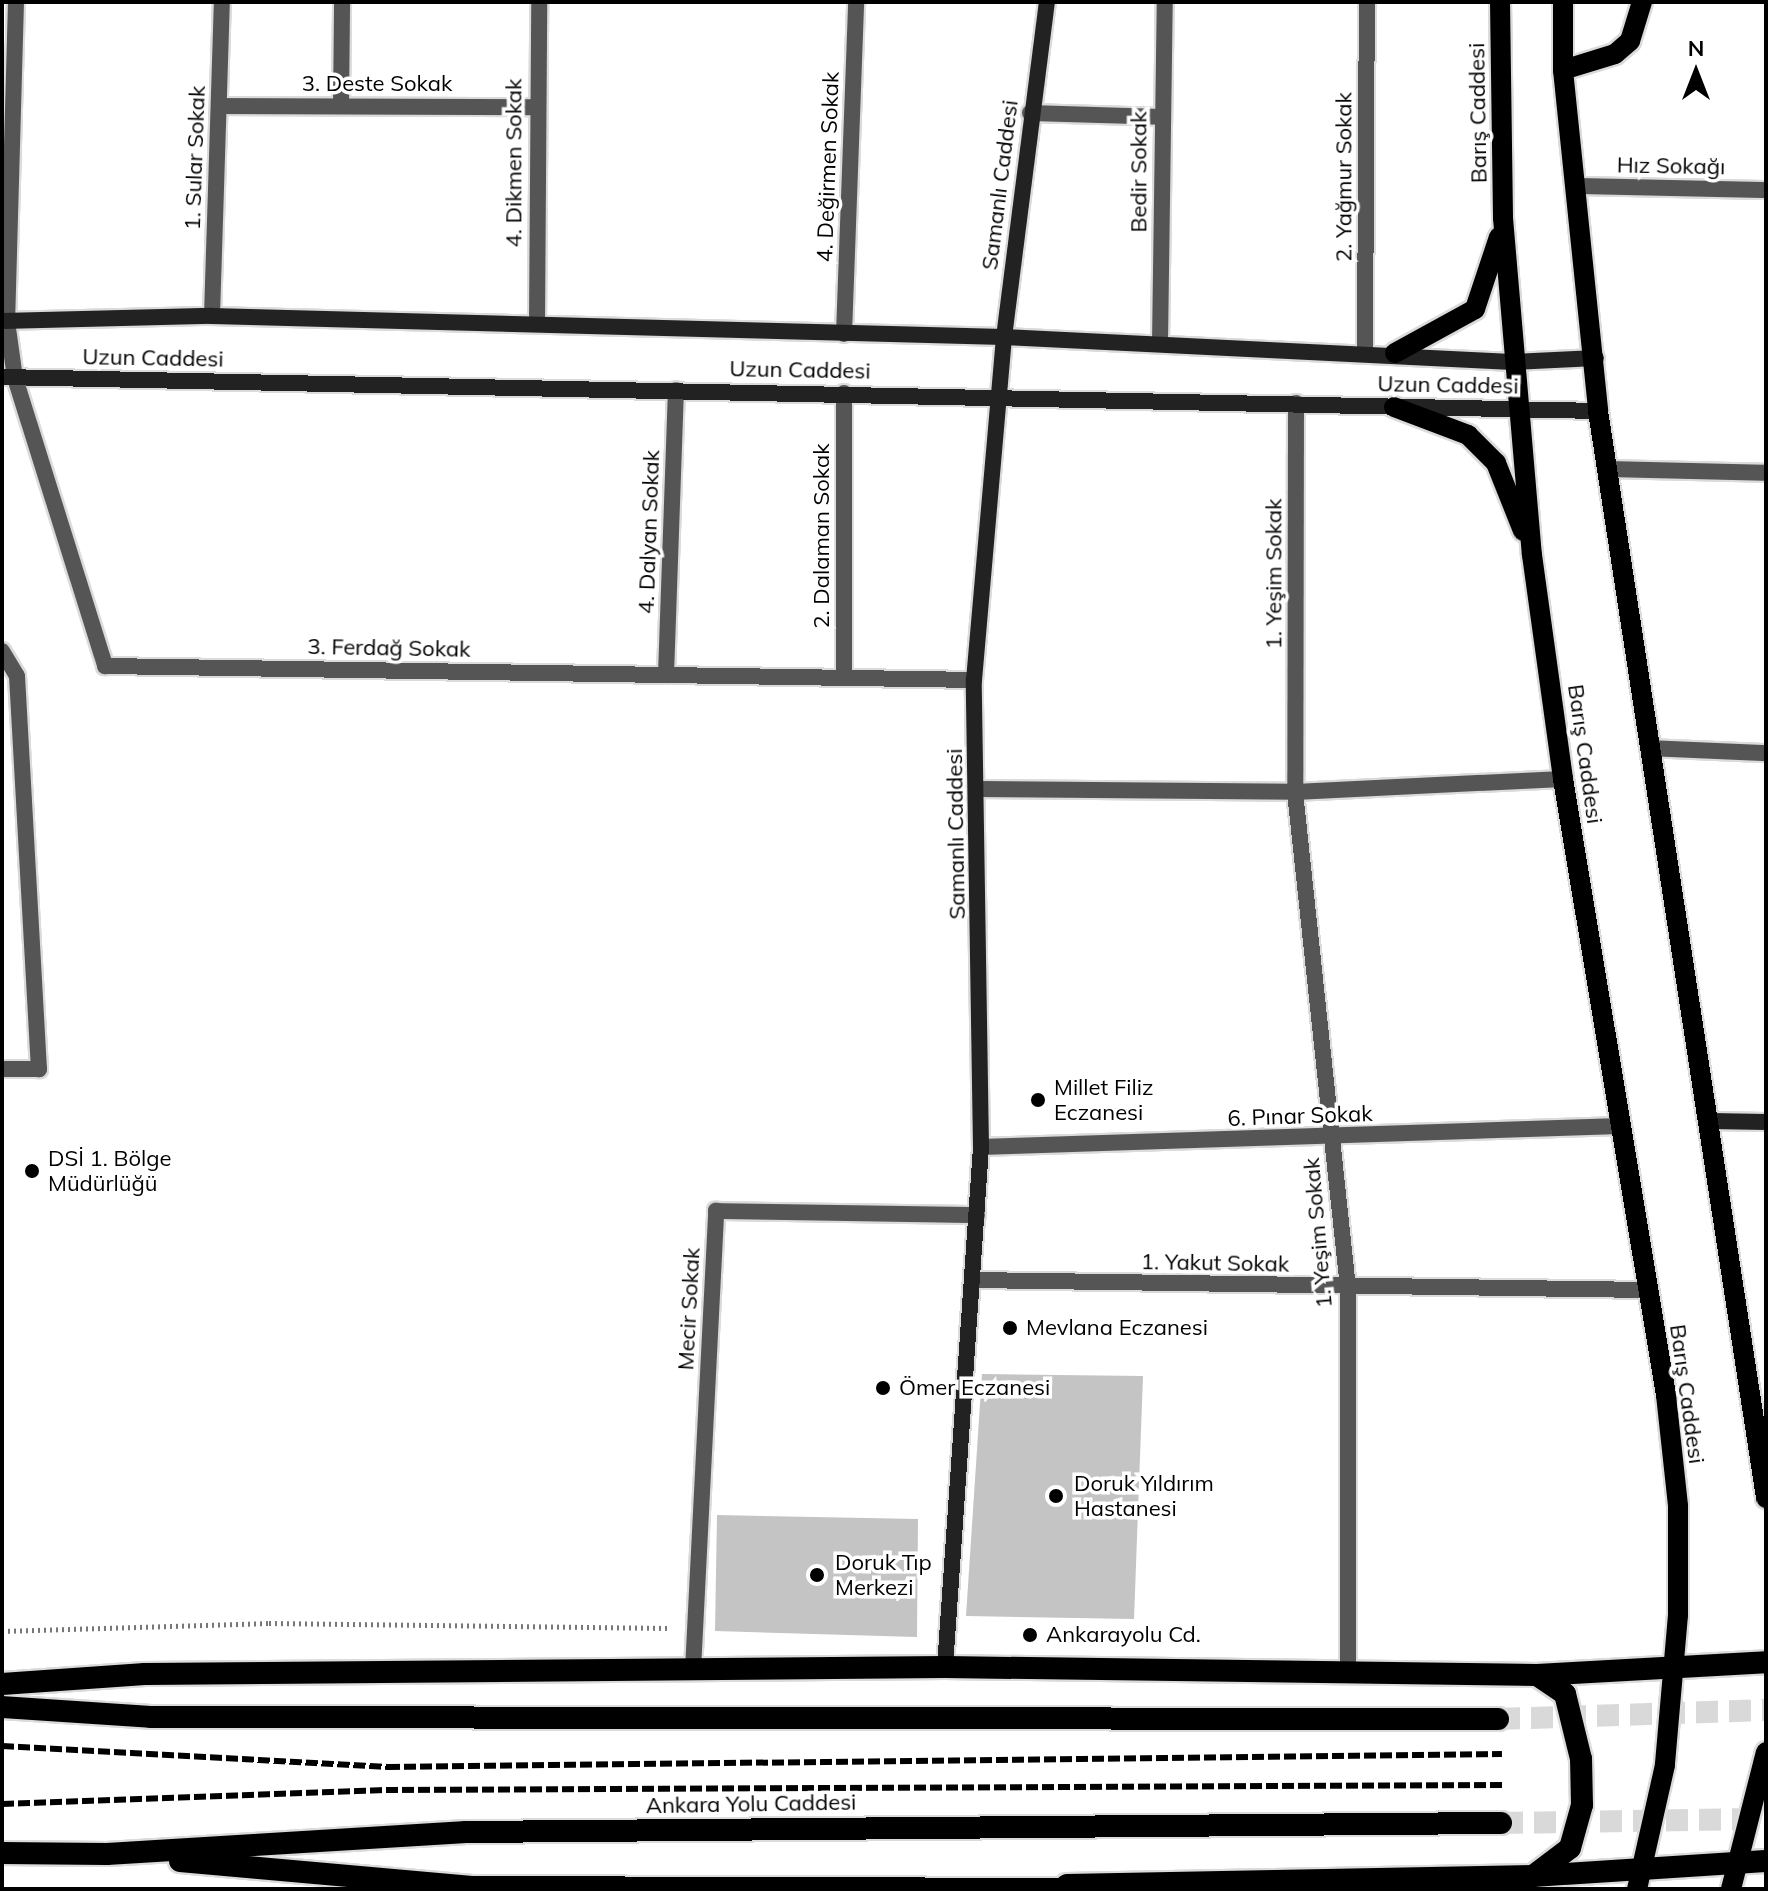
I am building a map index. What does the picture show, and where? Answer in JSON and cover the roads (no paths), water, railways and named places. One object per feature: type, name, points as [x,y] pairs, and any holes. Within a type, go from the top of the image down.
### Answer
[{"type":"highway","points":[[2,1684],[145,1674],[945,1667],[1537,1675],[1766,1662]]},
{"type":"highway","points":[[1533,1876],[1570,1848],[1582,1805],[1581,1759],[1565,1694],[1537,1675]]},
{"type":"highway","points":[[2,1707],[151,1717],[1498,1719]]},
{"type":"highway","name":"Ankara Yolu Caddesi","points":[[2,1853],[107,1854],[466,1832],[1501,1823]]},
{"type":"highway","points":[[107,1854],[472,1887],[1018,1886],[1533,1876],[1640,1878],[1740,1861],[1766,1861]]},
{"type":"highway","points":[[1018,1886],[1082,1889]]},
{"type":"main road","name":"Samanlı Caddesi","points":[[945,1667],[981,1147],[979,789],[974,680],[1002,396],[1004,337],[1030,113],[1047,2]]},
{"type":"main road","name":"Barış Caddesi","points":[[1500,2],[1503,218],[1517,409],[1532,555],[1563,779],[1648,1290],[1678,1506],[1674,1665],[1665,1765],[1640,1878]]},
{"type":"main road","points":[[1563,2],[1563,70],[1596,358],[1598,411],[1711,1121],[1750,1415],[1766,1498]]},
{"type":"main road","points":[[1563,70],[1615,54],[1630,41],[1642,2]]},
{"type":"main road","points":[[1395,353],[1475,309],[1489,277],[1503,218]]},
{"type":"main road","name":"Uzun Caddesi","points":[[4,321],[212,316],[1004,337],[1395,353],[1513,362],[1596,358]]},
{"type":"main road","name":"Uzun Caddesi","points":[[8,378],[1002,396],[1598,411]]},
{"type":"main road","points":[[1394,407],[1468,435],[1496,463],[1532,555]]},
{"type":"main road","points":[[1711,1121],[1766,1122]]},
{"type":"main road","points":[[1731,1889],[1766,1752]]},
{"type":"street","points":[[8,378],[4,321],[16,2]]},
{"type":"street","name":"1. Sular Sokak","points":[[212,316],[222,2]]},
{"type":"street","points":[[341,105],[342,2]]},
{"type":"street","name":"4. Dikmen Sokak","points":[[537,324],[535,107],[539,2]]},
{"type":"street","name":"4. Değirmen Sokak","points":[[844,334],[856,2]]},
{"type":"street","name":"Bedir Sokak","points":[[1160,343],[1165,2]]},
{"type":"street","name":"2. Yağmur Sokak","points":[[1365,352],[1367,2]]},
{"type":"street","name":"3. Deste Sokak","points":[[220,106],[535,107]]},
{"type":"street","points":[[1030,113],[1161,117]]},
{"type":"street","name":"Hız Sokağı","points":[[1576,186],[1766,190]]},
{"type":"street","name":"3. Ferdağ Sokak","points":[[8,378],[105,666],[974,680]]},
{"type":"street","name":"4. Dalyan Sokak","points":[[666,675],[676,390]]},
{"type":"street","name":"2. Dalaman Sokak","points":[[844,393],[844,678]]},
{"type":"street","name":"1. Yeşim Sokak","points":[[1296,403],[1295,792],[1348,1288],[1348,1672]]},
{"type":"street","points":[[1606,469],[1766,473]]},
{"type":"street","points":[[2,651],[17,676],[39,1069],[2,1069]]},
{"type":"street","points":[[1650,748],[1766,753]]},
{"type":"street","points":[[979,789],[1295,792],[1563,779]]},
{"type":"street","name":"6. Pınar Sokak","points":[[981,1147],[1620,1126]]},
{"type":"street","name":"Mecir Sokak","points":[[693,1670],[716,1211],[977,1215]]},
{"type":"street","name":"1. Yakut Sokak","points":[[973,1280],[1348,1288],[1648,1290]]},
{"type":"tunnel","points":[[1498,1719],[1766,1710]]},
{"type":"tunnel","points":[[1501,1823],[1766,1819]]},
{"type":"railway","points":[[2,1746],[388,1767],[1502,1754]]},
{"type":"railway","points":[[2,1804],[386,1790],[1504,1785]]},
{"type":"place","name":"Millet Filiz Eczanesi","points":[[1038,1100]]},
{"type":"place","name":"DSİ 1. Bölge Müdürlüğü","points":[[32,1171]]},
{"type":"place","name":"Mevlana Eczanesi","points":[[1010,1328]]},
{"type":"place","name":"Ömer Eczanesi","points":[[883,1388]]},
{"type":"place","name":"Doruk Yıldırım Hastanesi","points":[[1056,1496]]},
{"type":"place","name":"Doruk Tıp Merkezi","points":[[817,1575]]},
{"type":"place","name":"Ankarayolu Cd.","points":[[1030,1635]]}]
